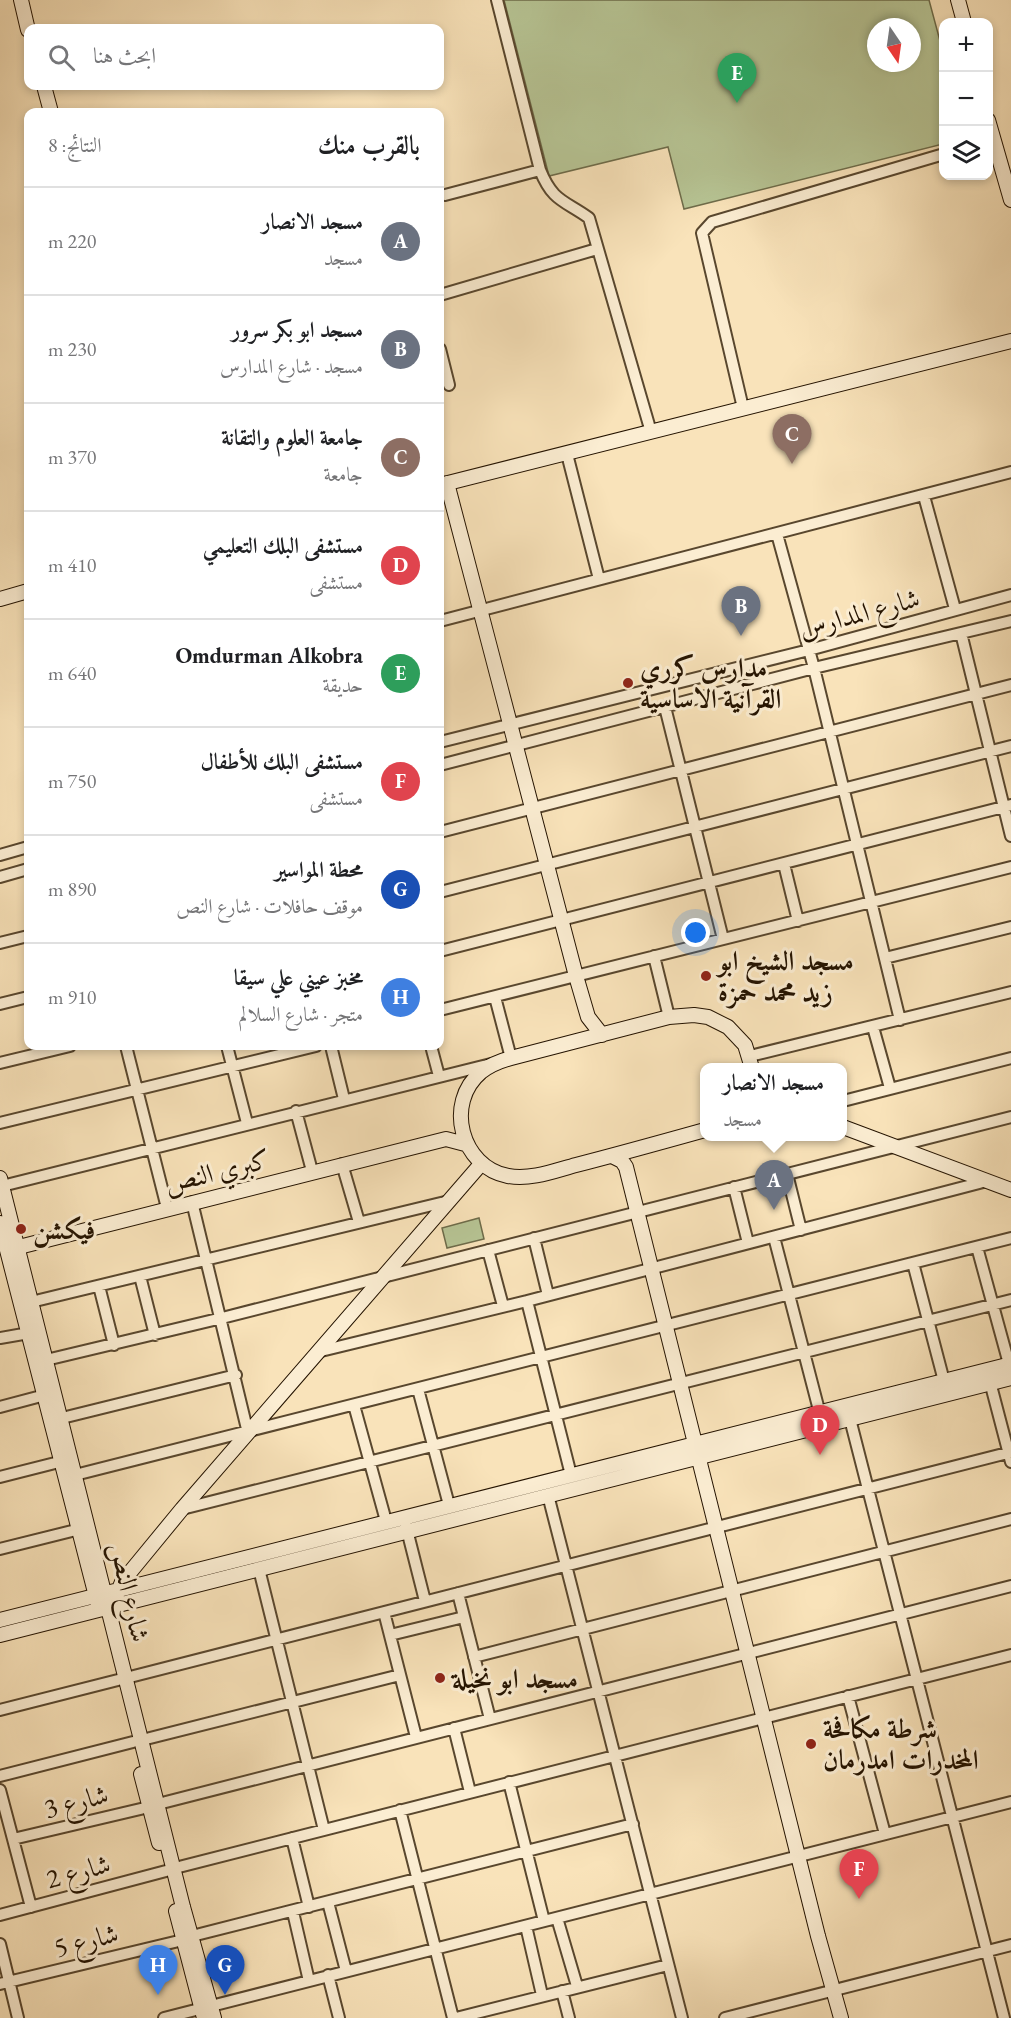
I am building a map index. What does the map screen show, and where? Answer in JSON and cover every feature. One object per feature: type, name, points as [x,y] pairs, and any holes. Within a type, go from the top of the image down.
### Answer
[{"type":"street","points":[[21,0],[27,24]]},
{"type":"street","points":[[497,0],[540,170],[546,184],[558,200],[590,218],[651,432]]},
{"type":"street","points":[[958,0],[963,18]]},
{"type":"street","points":[[45,90],[50,108]]},
{"type":"street","points":[[993,146],[1011,200]]},
{"type":"street","points":[[743,408],[702,233],[712,222],[939,155]]},
{"type":"street","points":[[445,195],[540,170]]},
{"type":"street","points":[[444,294],[597,249]]},
{"type":"street","points":[[444,484],[1011,341]]},
{"type":"street","points":[[444,366],[449,385]]},
{"type":"street","points":[[567,453],[599,579]]},
{"type":"street","points":[[444,620],[1011,472]]},
{"type":"street","points":[[444,487],[481,610],[576,976],[588,1017],[602,1035]]},
{"type":"street","points":[[924,496],[955,609]]},
{"type":"street","points":[[777,534],[814,668],[900,1020]]},
{"type":"street","points":[[0,598],[24,592]]},
{"type":"street","name":"شارع المدارس","points":[[444,741],[809,650],[1011,595]]},
{"type":"street","name":"شارع المدارس","points":[[444,764],[814,668],[1011,621]]},
{"type":"street","points":[[961,633],[989,752],[1007,806],[1011,836]]},
{"type":"street","points":[[444,831],[1011,685]]},
{"type":"street","points":[[665,707],[723,939]]},
{"type":"street","points":[[444,891],[1011,746]]},
{"type":"street","points":[[444,950],[1007,806]]},
{"type":"street","points":[[0,855],[24,848]]},
{"type":"street","points":[[784,864],[798,921]]},
{"type":"street","points":[[444,1009],[1011,867]]},
{"type":"street","points":[[0,877],[24,870]]},
{"type":"street","points":[[885,958],[1011,927]]},
{"type":"street","points":[[0,943],[24,937]]},
{"type":"street","points":[[654,956],[669,1017]]},
{"type":"street","points":[[1,1182],[505,1060],[669,1017],[694,1015],[718,1021],[738,1036],[751,1062],[873,1027],[1011,992]]},
{"type":"street","points":[[495,997],[505,1060]]},
{"type":"street","points":[[0,1004],[24,998]]},
{"type":"street","points":[[583,1040],[588,1017]]},
{"type":"street","points":[[873,1027],[890,1088]]},
{"type":"street","points":[[0,1063],[54,1050]]},
{"type":"street","points":[[127,1050],[167,1208]]},
{"type":"street","points":[[228,1050],[247,1123]]},
{"type":"street","points":[[0,1124],[299,1050]]},
{"type":"street","points":[[332,1050],[344,1099]]},
{"type":"street","points":[[433,1050],[439,1076]]},
{"type":"street","points":[[847,1100],[1011,1058]]},
{"type":"street","points":[[505,1060],[482,1071],[473,1081],[466,1095],[461,1123],[465,1144],[481,1164],[497,1172],[523,1177],[612,1156],[700,1131]]},
{"type":"street","points":[[296,1111],[312,1171]]},
{"type":"street","points":[[46,1360],[383,1278],[1011,1117]]},
{"type":"street","points":[[461,1123],[446,1138],[465,1144]]},
{"type":"street","points":[[847,1128],[1011,1190]]},
{"type":"street","name":"كبري النص","points":[[8,1249],[446,1138]]},
{"type":"street","points":[[628,1176],[637,1149]]},
{"type":"street","points":[[612,1156],[622,1161],[628,1176],[818,1936],[841,2018]]},
{"type":"street","points":[[342,1164],[359,1222]]},
{"type":"street","points":[[107,1600],[182,1509],[481,1164]]},
{"type":"street","points":[[787,1174],[801,1230]]},
{"type":"street","points":[[321,1351],[527,1301],[987,1181]]},
{"type":"street","name":"شارع النص","points":[[1,1182],[8,1249],[31,1302],[62,1418],[80,1529],[107,1600]]},
{"type":"street","points":[[734,1187],[748,1243]]},
{"type":"street","points":[[31,1302],[449,1201]]},
{"type":"street","points":[[192,1202],[249,1432]]},
{"type":"street","name":"شارع النص","points":[[0,1223],[45,1395],[67,1460],[75,1475],[107,1600],[137,1741],[207,2013]]},
{"type":"street","points":[[774,1237],[820,1414]]},
{"type":"street","points":[[534,1238],[548,1295]]},
{"type":"street","points":[[75,1475],[1011,1238]]},
{"type":"street","points":[[977,1247],[1010,1369]]},
{"type":"street","points":[[488,1250],[503,1306]]},
{"type":"street","points":[[913,1263],[944,1381]]},
{"type":"street","points":[[140,1276],[154,1335]]},
{"type":"street","points":[[99,1286],[114,1345]]},
{"type":"street","points":[[182,1509],[1011,1300]]},
{"type":"street","points":[[527,1301],[571,1475]]},
{"type":"street","points":[[0,1338],[29,1333]]},
{"type":"street","points":[[0,1620],[259,1569],[548,1495],[820,1414],[987,1370],[1010,1369]]},
{"type":"street","points":[[0,1635],[107,1600],[404,1516],[571,1475],[850,1419],[991,1384],[1010,1369]]},
{"type":"street","points":[[0,1710],[716,1526],[1010,1455],[987,1370]]},
{"type":"street","points":[[62,1418],[236,1375]]},
{"type":"street","points":[[418,1389],[448,1505]]},
{"type":"street","points":[[0,1407],[45,1395]]},
{"type":"street","points":[[354,1406],[386,1521]]},
{"type":"street","points":[[850,1419],[1004,2018]]},
{"type":"street","points":[[0,1477],[67,1460]]},
{"type":"street","points":[[548,1495],[682,2018]]},
{"type":"street","points":[[404,1516],[424,1601]]},
{"type":"street","points":[[474,1657],[1011,1519]]},
{"type":"street","points":[[0,1549],[80,1529]]},
{"type":"street","points":[[259,1569],[324,1830]]},
{"type":"street","name":"شارع 3","points":[[13,1839],[1011,1586]]},
{"type":"street","points":[[458,1593],[490,1719]]},
{"type":"street","points":[[384,1612],[416,1737]]},
{"type":"street","points":[[390,1635],[464,1617]]},
{"type":"street","name":"شارع 2","points":[[0,1915],[400,1810],[1011,1655]]},
{"type":"street","points":[[0,1776],[400,1675]]},
{"type":"street","points":[[848,1696],[885,1834]]},
{"type":"street","points":[[454,1728],[470,1792]]},
{"type":"street","points":[[509,1782],[544,1921]]},
{"type":"street","points":[[0,1790],[31,1907]]},
{"type":"street","points":[[164,2018],[207,2013],[328,1975],[1011,1802]]},
{"type":"street","points":[[400,1810],[454,2018],[668,1965]]},
{"type":"street","name":"شارع 5","points":[[4,1983],[293,1912],[633,1824]]},
{"type":"street","points":[[292,1838],[309,1906]]},
{"type":"street","points":[[328,1902],[346,1971]]},
{"type":"street","points":[[293,1912],[309,1981]]},
{"type":"street","points":[[557,1918],[577,1986]]},
{"type":"street","points":[[526,1926],[542,1995]]},
{"type":"street","points":[[0,1944],[4,1983],[18,2018]]},
{"type":"street","points":[[725,2018],[1011,1945]]},
{"type":"street","points":[[328,1975],[339,2018]]},
{"type":"street","points":[[562,1991],[569,2018]]},
{"type":"green space","points":[[504,0],[929,0],[939,37],[939,145],[684,209],[668,147],[549,176]]},
{"type":"green space","points":[[479,1218],[484,1239],[447,1248],[442,1228]]},
{"type":"place","name":"Omdurman Alkobra","points":[[737,103]]},
{"type":"place","name":"جامعة العلوم والتقانة","points":[[792,464]]},
{"type":"place","name":"مسجد ابو بكر سرور","points":[[741,636]]},
{"type":"place","name":"مدارس كرري القرآنية الاساسية","points":[[628,683]]},
{"type":"place","name":"مسجد الشيخ ابو زيد محمد حمزة","points":[[706,976]]},
{"type":"place","name":"مسجد الانصار","points":[[774,1210]]},
{"type":"place","name":"فيكشن","points":[[21,1229]]},
{"type":"place","name":"مستشفى البلك التعليمي","points":[[820,1455]]},
{"type":"place","name":"مسجد ابو نخيلة","points":[[440,1678]]},
{"type":"place","name":"شرطة مكافحة المخدرات امدرمان","points":[[811,1744]]},
{"type":"place","name":"مستشفى البلك للأطفال","points":[[859,1899]]},
{"type":"place","name":"مخبز عيني علي سيقا","points":[[158,1995]]},
{"type":"place","name":"محطة المواسير","points":[[225,1995]]}]
